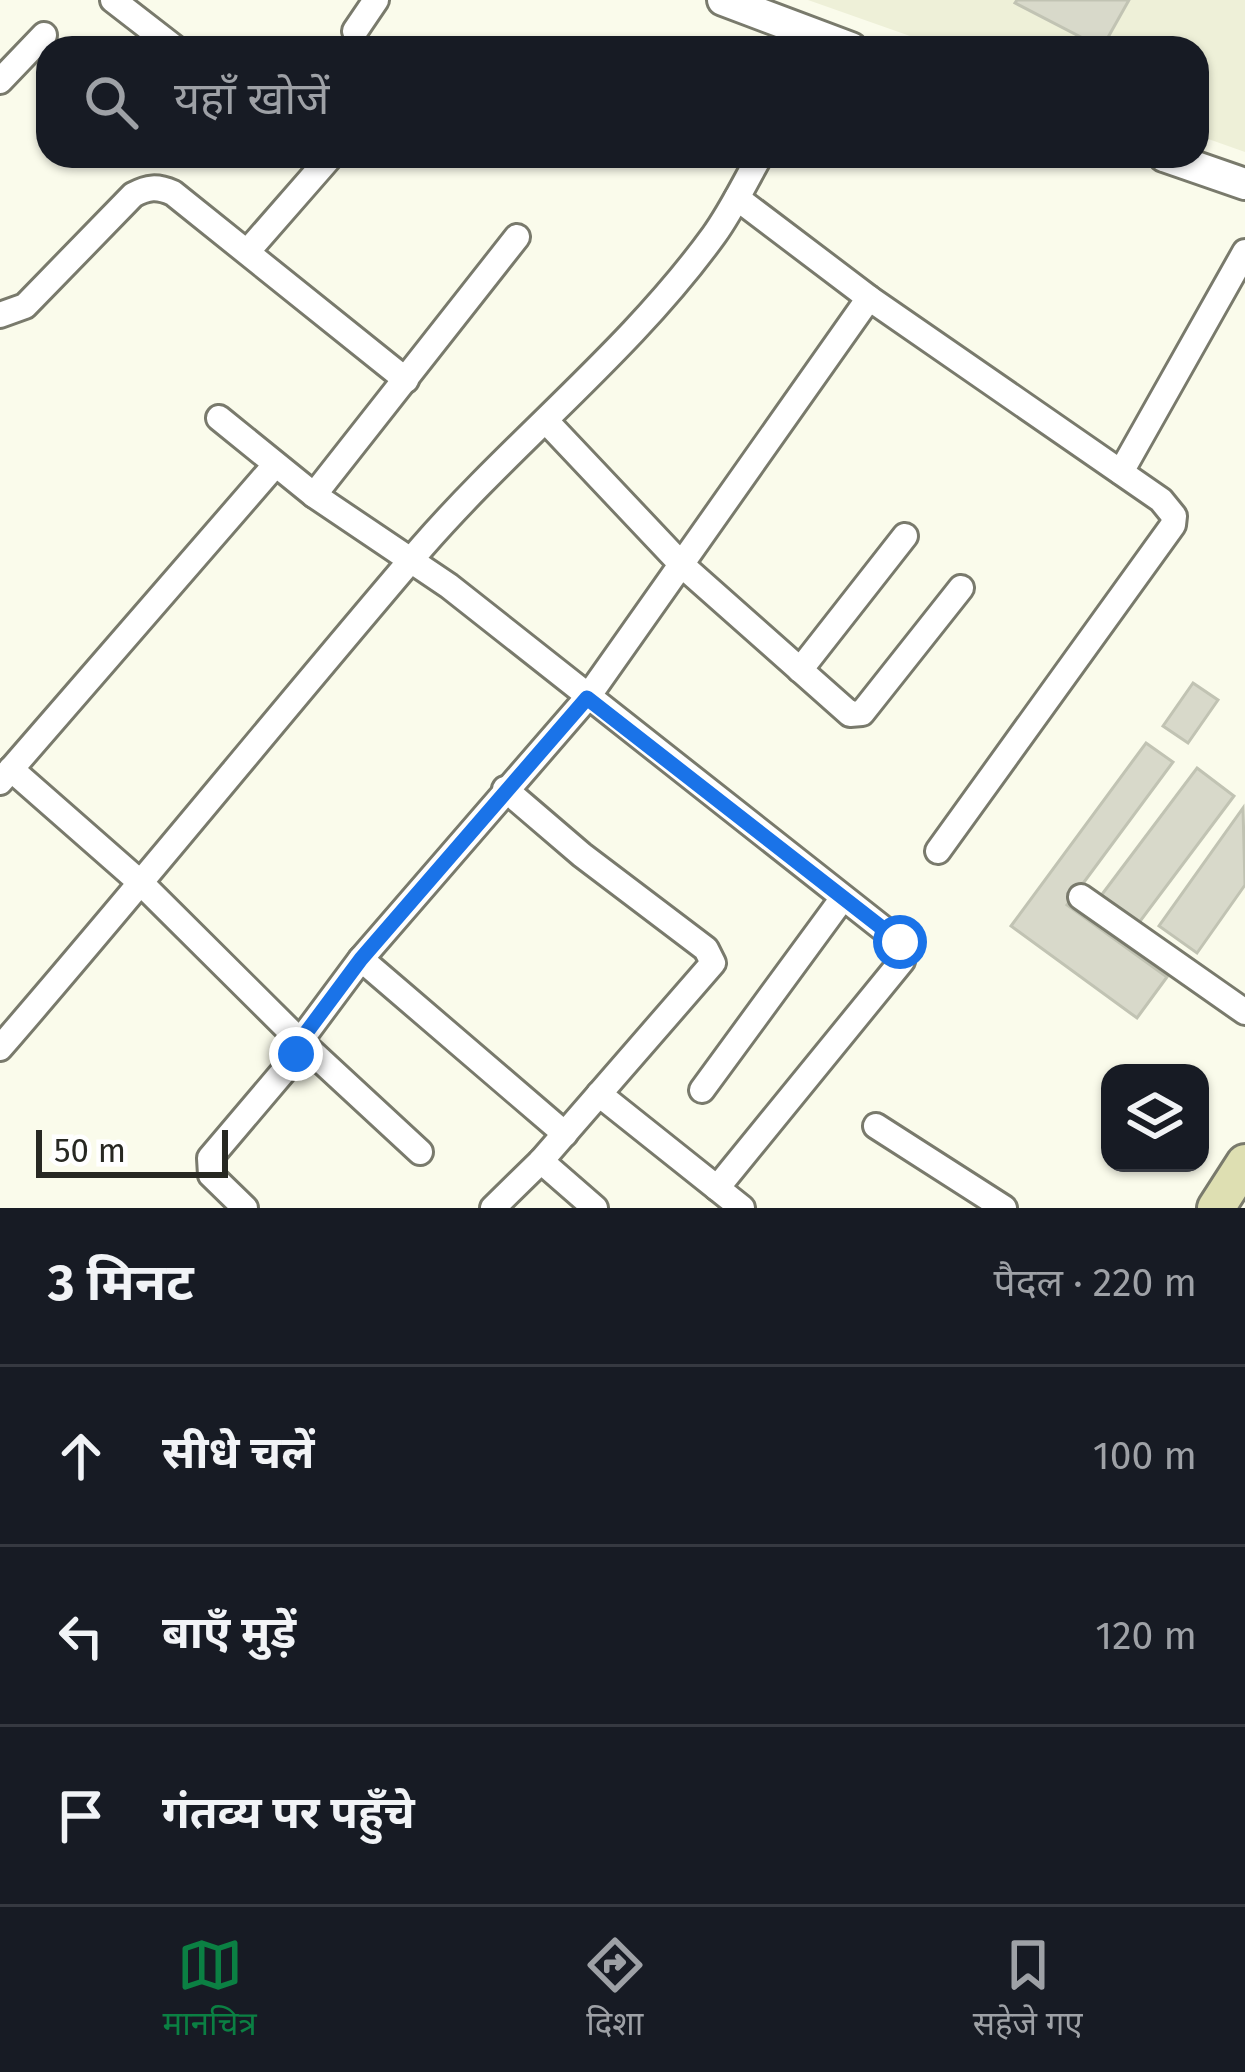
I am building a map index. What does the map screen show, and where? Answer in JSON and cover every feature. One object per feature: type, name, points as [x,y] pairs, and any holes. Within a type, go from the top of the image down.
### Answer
[{"type":"main road","points":[[1216,1208],[1245,1163]]},
{"type":"street","points":[[112,0],[159,36]]},
{"type":"street","points":[[355,31],[376,0]]},
{"type":"street","points":[[723,0],[809,36]]},
{"type":"street","points":[[0,81],[36,43]]},
{"type":"street","points":[[248,251],[321,168]]},
{"type":"street","points":[[0,1048],[412,560],[486,477],[644,321],[717,231],[753,168]]},
{"type":"street","points":[[1199,168],[1245,184]]},
{"type":"street","points":[[0,315],[26,306],[133,195],[148,187],[173,193],[406,380]]},
{"type":"street","points":[[737,198],[869,298],[1168,507],[1173,525],[938,851]]},
{"type":"street","points":[[314,495],[518,237]]},
{"type":"street","points":[[1121,472],[1245,252]]},
{"type":"street","points":[[245,1208],[211,1174],[210,1158],[288,1066],[300,1041],[361,959],[587,698],[869,298]]},
{"type":"street","points":[[219,418],[314,495],[412,560],[900,942],[902,961],[731,1202],[599,1094]]},
{"type":"street","points":[[546,421],[683,566],[843,711],[862,713],[961,588]]},
{"type":"street","points":[[274,465],[5,775],[142,884],[420,1152]]},
{"type":"street","points":[[800,670],[905,536]]},
{"type":"street","points":[[493,1208],[541,1161],[713,964],[706,949],[582,855],[505,789]]},
{"type":"street","points":[[1081,897],[1245,1012]]},
{"type":"street","points":[[702,1090],[842,899]]},
{"type":"street","points":[[361,959],[565,1134]]},
{"type":"street","points":[[876,1126],[1004,1208]]},
{"type":"street","points":[[541,1161],[595,1208]]},
{"type":"shaded area","points":[[808,0],[1245,0],[1245,152],[1209,139],[1209,36],[910,36]]},
{"type":"building","points":[[1129,0],[1109,36],[1079,36],[1015,3]]},
{"type":"building","points":[[1193,683],[1218,700],[1188,743],[1163,726]]},
{"type":"building","points":[[1146,743],[1173,762],[1067,905],[1167,977],[1137,1018],[1011,926]]},
{"type":"building","points":[[1197,768],[1234,796],[1138,924],[1100,897]]},
{"type":"building","points":[[1243,808],[1245,885],[1197,953],[1159,926]]},
{"type":"route","points":[[296,1054],[300,1041],[361,959],[587,698],[900,942]]}]
